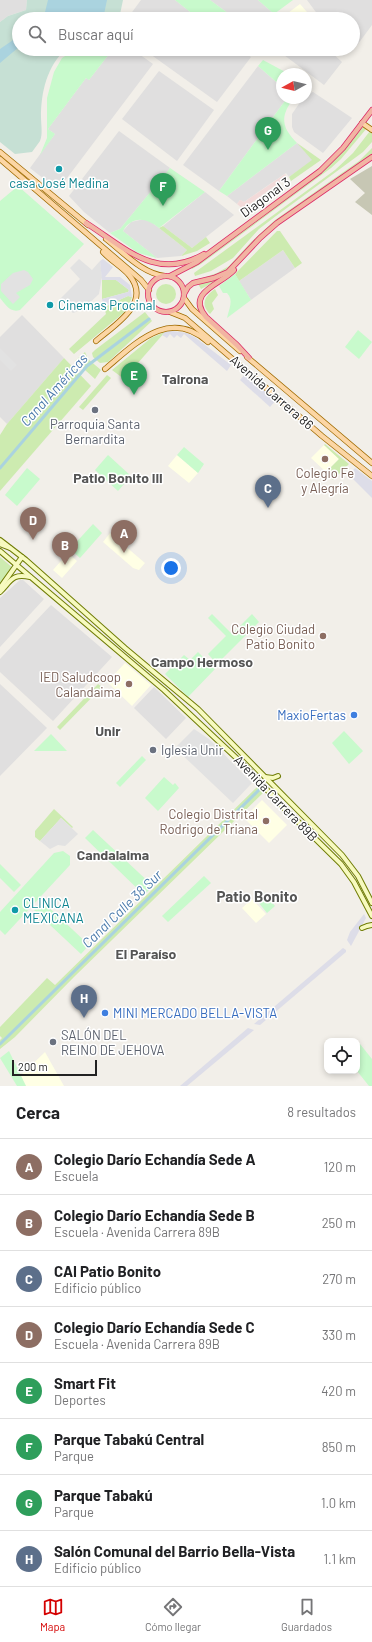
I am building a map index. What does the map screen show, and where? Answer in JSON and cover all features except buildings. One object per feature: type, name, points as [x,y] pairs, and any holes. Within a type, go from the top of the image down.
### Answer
[{"type":"highway","name":"Diagonal 3","points":[[168,276],[181,272],[206,255],[320,171],[343,148],[372,110]]},
{"type":"highway","points":[[249,358],[206,317],[202,311],[202,296],[205,290],[226,278],[260,238],[277,223],[372,157]]},
{"type":"highway","points":[[86,223],[140,259],[160,264],[187,262],[219,245]]},
{"type":"highway","points":[[184,296],[182,285],[175,278],[168,276],[156,279],[150,286],[149,290],[149,298],[153,307],[161,312],[170,312],[181,305],[188,287],[193,283],[224,274],[242,259]]},
{"type":"main road","points":[[362,123],[372,130]]},
{"type":"main road","points":[[0,152],[86,223],[147,270],[155,274],[168,276]]},
{"type":"main road","points":[[0,159],[141,280],[149,290]]},
{"type":"main road","points":[[93,240],[110,259],[131,278],[135,287],[136,296],[134,306],[128,314],[96,341]]},
{"type":"main road","name":"Avenida Carrera 86","points":[[184,296],[192,310],[372,463]]},
{"type":"main road","name":"Avenida Carrera 86","points":[[170,312],[185,318],[322,436],[372,476]]},
{"type":"main road","points":[[105,369],[146,336],[159,330],[171,328],[186,329],[196,333],[240,365]]},
{"type":"main road","name":"Avenida Carrera 89B","points":[[0,540],[22,557],[125,648],[198,709],[264,776],[291,806],[342,855],[352,868],[372,903]]},
{"type":"main road","points":[[0,544],[12,549]]},
{"type":"main road","name":"Avenida Carrera 89B","points":[[0,551],[174,699],[246,767],[279,803],[341,864],[354,882],[372,916]]},
{"type":"main road","points":[[0,588],[22,557]]},
{"type":"main road","points":[[0,592],[14,577],[30,577]]},
{"type":"main road","points":[[264,776],[272,778],[278,776]]},
{"type":"main road","points":[[364,889],[372,894]]},
{"type":"main road","points":[[362,928],[372,925]]},
{"type":"shaded area","points":[[0,0],[27,0],[26,10],[12,12],[12,15],[0,22]]},
{"type":"shaded area","points":[[27,0],[123,0],[120,12],[20,12],[26,10]]},
{"type":"shaded area","points":[[141,0],[175,0],[190,12],[132,12]]},
{"type":"shaded area","points":[[210,0],[258,0],[272,12],[226,12]]},
{"type":"shaded area","points":[[307,0],[372,0],[372,25],[360,41],[360,12],[316,12]]},
{"type":"shaded area","points":[[300,4],[307,12],[289,12]]},
{"type":"shaded area","points":[[12,15],[12,56],[59,56],[46,80],[41,108],[42,132],[40,141],[32,152],[15,154],[0,142],[0,22]]},
{"type":"shaded area","points":[[108,56],[142,56],[153,64],[58,190],[30,168],[55,134],[48,129],[86,78],[89,80]]},
{"type":"shaded area","points":[[153,56],[251,57],[217,102]]},
{"type":"shaded area","points":[[285,56],[335,56],[342,62],[324,85],[312,76],[312,68],[301,68]]},
{"type":"shaded area","points":[[258,66],[276,82],[276,104],[283,104],[219,191],[183,165]]},
{"type":"shaded area","points":[[159,71],[214,110],[177,161],[122,119]]},
{"type":"shaded area","points":[[312,92],[352,118],[323,153],[294,132],[292,127],[292,114],[299,104],[312,104]]},
{"type":"shaded area","points":[[119,131],[170,168],[120,229],[110,233],[84,212],[69,196]]},
{"type":"shaded area","points":[[297,143],[313,160],[289,177],[286,173],[244,202],[240,200],[237,204],[227,196]]},
{"type":"shaded area","points":[[372,166],[372,215],[355,202],[365,193],[350,179]]},
{"type":"shaded area","points":[[285,174],[287,177],[243,209],[237,204],[240,200],[244,202]]},
{"type":"shaded area","points":[[205,192],[234,215],[192,248],[163,226]]},
{"type":"shaded area","points":[[144,219],[150,221],[187,250],[181,256],[157,258],[123,231],[131,222]]},
{"type":"shaded area","points":[[283,250],[295,268],[251,300],[239,281]]},
{"type":"shaded area","points":[[79,259],[92,270],[100,261],[102,277],[99,294],[84,308],[82,306],[73,313],[59,300],[80,279],[70,268]]},
{"type":"shaded area","points":[[103,259],[113,267],[105,277],[120,277],[130,285],[132,297],[128,296],[104,307],[102,299],[128,292],[129,290],[116,280],[102,280],[100,261]]},
{"type":"shaded area","points":[[24,270],[28,272],[33,279],[30,285],[16,293],[20,297],[13,304],[1,291],[1,284],[13,273]]},
{"type":"shaded area","points":[[22,315],[64,358],[7,424],[0,417],[0,337]]},
{"type":"shaded area","points":[[172,331],[187,333],[196,338],[231,365],[227,371],[184,334],[181,338],[177,335],[174,338],[170,334],[167,338],[162,335],[165,332]]},
{"type":"shaded area","points":[[0,348],[17,365],[11,371],[0,360]]},
{"type":"shaded area","points":[[246,373],[277,399],[270,407],[240,380]]},
{"type":"shaded area","name":"Colegio Fe y Alegría","points":[[324,445],[339,459],[326,472],[311,458]]},
{"type":"shaded area","points":[[177,455],[198,473],[189,483],[168,466]]},
{"type":"shaded area","points":[[355,468],[372,481],[372,498],[349,475]]},
{"type":"shaded area","points":[[110,533],[145,563],[139,570],[133,568],[103,542]]},
{"type":"shaded area","points":[[68,553],[77,561],[62,578],[53,570]]},
{"type":"shaded area","points":[[20,580],[23,580],[44,599],[0,647],[0,598]]},
{"type":"shaded area","points":[[51,605],[112,657],[53,721],[0,672],[0,659]]},
{"type":"shaded area","name":"IED Saludcoop Calandaima","points":[[125,663],[151,685],[132,706],[107,682]]},
{"type":"shaded area","points":[[0,684],[47,728],[0,776]]},
{"type":"shaded area","points":[[154,687],[186,718],[166,739],[134,708]]},
{"type":"shaded area","points":[[194,729],[209,739],[252,783],[233,803],[175,748]]},
{"type":"shaded area","name":"Colegio Distrital Rodrigo de Triana","points":[[262,800],[287,825],[269,843],[244,818]]},
{"type":"shaded area","points":[[61,818],[78,834],[65,846],[58,845],[50,849],[40,841]]},
{"type":"shaded area","points":[[252,899],[266,914],[256,923],[242,908]]},
{"type":"shaded area","points":[[364,914],[366,918],[351,946],[347,940],[350,932]]},
{"type":"shaded area","points":[[343,948],[346,952],[260,1025],[254,1024]]},
{"type":"shaded area","points":[[248,1028],[254,1030],[187,1086],[180,1086]]},
{"type":"shaded area","points":[[45,1052],[64,1086],[26,1086],[20,1076]]},
{"type":"green space","points":[[175,0],[210,0],[226,12],[190,12]]},
{"type":"green space","points":[[258,0],[293,0],[277,12],[272,12]]},
{"type":"green space","points":[[65,56],[108,56],[89,80],[86,78],[48,129],[55,134],[40,155],[47,138],[47,98],[54,72],[62,58]]},
{"type":"green space","points":[[263,60],[278,68],[276,68],[276,82],[258,66]]},
{"type":"green space","points":[[283,104],[289,104],[284,121],[285,126],[297,143],[227,196],[219,191]]},
{"type":"green space","points":[[361,128],[367,128],[341,159],[331,168],[201,264],[192,269],[188,264],[207,257],[320,173],[342,152]]},
{"type":"green space","points":[[370,131],[372,132],[372,142],[363,152],[259,229],[233,258],[211,271],[195,276],[194,273],[335,170],[353,153]]},
{"type":"green space","points":[[297,143],[321,160],[291,181],[289,177],[312,160]]},
{"type":"green space","points":[[372,148],[372,154],[283,216],[225,276],[201,289],[196,280],[217,273],[229,266],[251,242],[275,220],[359,161]]},
{"type":"green space","points":[[170,168],[205,192],[159,228],[145,220],[135,220],[131,222],[123,231],[157,258],[138,253],[110,233],[120,229]]},
{"type":"green space","points":[[18,186],[84,244],[20,310],[17,311],[8,308],[0,298],[0,201]]},
{"type":"green space","points":[[163,226],[192,248],[206,237],[210,243],[197,251],[181,256],[187,250],[159,228]]},
{"type":"green space","points":[[277,231],[280,231],[302,263],[295,268],[283,250],[239,281],[235,274]]},
{"type":"green space","points":[[235,274],[251,300],[227,318],[231,302],[227,293],[223,293],[219,286]]},
{"type":"green space","points":[[102,280],[116,280],[129,290],[128,292],[102,299]]},
{"type":"green space","points":[[166,284],[173,287],[176,294],[173,301],[166,304],[159,301],[156,294],[159,287]]},
{"type":"green space","points":[[215,289],[218,295],[212,303],[214,309],[210,314],[205,307],[205,300],[206,297]]},
{"type":"green space","points":[[128,296],[132,297],[127,310],[74,354],[69,349],[106,314],[104,307]]},
{"type":"green space","points":[[145,312],[152,321],[108,362],[100,363],[93,357],[92,353],[95,350]]},
{"type":"green space","points":[[358,330],[372,342],[359,359],[345,347]]},
{"type":"green space","points":[[165,332],[124,379],[112,370],[151,338]]},
{"type":"green space","points":[[85,352],[88,359],[101,370],[95,379],[75,361]]},
{"type":"green space","points":[[64,358],[91,386],[0,491],[0,435],[7,424]]},
{"type":"green space","points":[[107,375],[111,378],[83,410],[79,407]]},
{"type":"green space","points":[[325,444],[349,464],[333,480],[326,472],[339,459],[324,445]]},
{"type":"green space","points":[[184,447],[204,464],[198,473],[177,455]]},
{"type":"green space","points":[[108,455],[131,476],[118,491],[95,470]]},
{"type":"green space","points":[[27,468],[40,479],[17,506],[5,495]]},
{"type":"green space","points":[[93,524],[102,533],[80,558],[70,549]]},
{"type":"green space","points":[[0,557],[13,568],[0,584]]},
{"type":"green space","points":[[212,614],[232,634],[252,614],[259,622],[217,664],[208,654],[226,636],[208,618]]},
{"type":"green space","points":[[198,652],[215,669],[188,697],[165,674],[184,655],[190,660]]},
{"type":"green space","points":[[98,684],[102,687],[60,730],[57,727]]},
{"type":"green space","points":[[344,731],[363,751],[349,764],[332,743]]},
{"type":"green space","points":[[51,734],[67,751],[34,751]]},
{"type":"green space","points":[[142,756],[146,760],[120,787],[116,783]]},
{"type":"green space","points":[[164,777],[173,785],[175,783],[179,788],[158,811],[145,798]]},
{"type":"green space","points":[[259,785],[265,791],[74,977],[15,1037],[0,1049],[0,1040],[2,1038],[0,1036],[0,1027],[47,978],[55,985]]},
{"type":"green space","points":[[54,809],[73,827],[72,828],[61,818],[40,841],[35,837],[35,831]]},
{"type":"green space","points":[[93,830],[153,886],[144,895],[85,838]]},
{"type":"green space","points":[[63,851],[70,856],[70,865],[5,935],[0,930],[0,912],[54,853]]},
{"type":"green space","points":[[0,864],[21,885],[14,892],[0,878]]},
{"type":"green space","points":[[204,876],[211,883],[168,922],[162,916]]},
{"type":"green space","points":[[262,891],[275,906],[267,913],[254,897]]},
{"type":"green space","points":[[42,901],[89,945],[81,954],[34,910]]},
{"type":"green space","points":[[360,1044],[372,1059],[372,1086],[369,1086],[359,1074]]},
{"type":"green space","points":[[9,1051],[26,1086],[17,1086],[0,1058]]},
{"type":"water","points":[[48,0],[107,0],[104,12],[45,12]]},
{"type":"water","points":[[12,41],[12,53],[0,63],[0,49]]},
{"type":"waterway","name":"Canal Américas","points":[[0,468],[87,366],[149,319]]},
{"type":"waterway","name":"Canal Calle 38 Sur","points":[[0,1044],[260,789]]},
{"type":"place","name":"Parque Tabakú","points":[[268,150]]},
{"type":"place","name":"casa José Medina","points":[[59,169]]},
{"type":"place","name":"Parque Tabakú Central","points":[[163,206]]},
{"type":"place","name":"Cinemas Procinal","points":[[50,305]]},
{"type":"place","name":"Smart Fit","points":[[134,395]]},
{"type":"place","name":"Parroquia Santa Bernardita","points":[[95,410]]},
{"type":"place","name":"Colegio Fe y Alegría","points":[[325,459]]},
{"type":"place","name":"CAI Patio Bonito","points":[[268,508]]},
{"type":"place","name":"Colegio Darío Echandía Sede C","points":[[33,540]]},
{"type":"place","name":"Colegio Darío Echandía Sede A","points":[[124,553]]},
{"type":"place","name":"Colegio Darío Echandía Sede B","points":[[65,565]]},
{"type":"place","name":"Colegio Ciudad Patio Bonito","points":[[323,636]]},
{"type":"place","name":"IED Saludcoop Calandaima","points":[[129,684]]},
{"type":"place","name":"MaxioFertas","points":[[354,715]]},
{"type":"place","name":"Iglesia Unir","points":[[153,750]]},
{"type":"place","name":"Colegio Distrital Rodrigo de Triana","points":[[266,821]]},
{"type":"place","name":"CLINICA MEXICANA","points":[[15,910]]},
{"type":"place","name":"MINI MERCADO BELLA-VISTA","points":[[105,1013]]},
{"type":"place","name":"Salón Comunal del Barrio Bella-Vista","points":[[84,1018]]},
{"type":"place","name":"SALÓN DEL REINO DE JEHOVA","points":[[53,1042]]},
{"type":"district","name":"Tairona","points":[[185,379]]},
{"type":"district","name":"Patio Bonito III","points":[[118,478]]},
{"type":"district","name":"Campo Hermoso","points":[[202,662]]},
{"type":"district","name":"Unir","points":[[108,731]]},
{"type":"district","name":"Candalaima","points":[[113,855]]},
{"type":"district","name":"Patio Bonito","points":[[257,897]]},
{"type":"district","name":"El Paraíso","points":[[146,954]]}]
